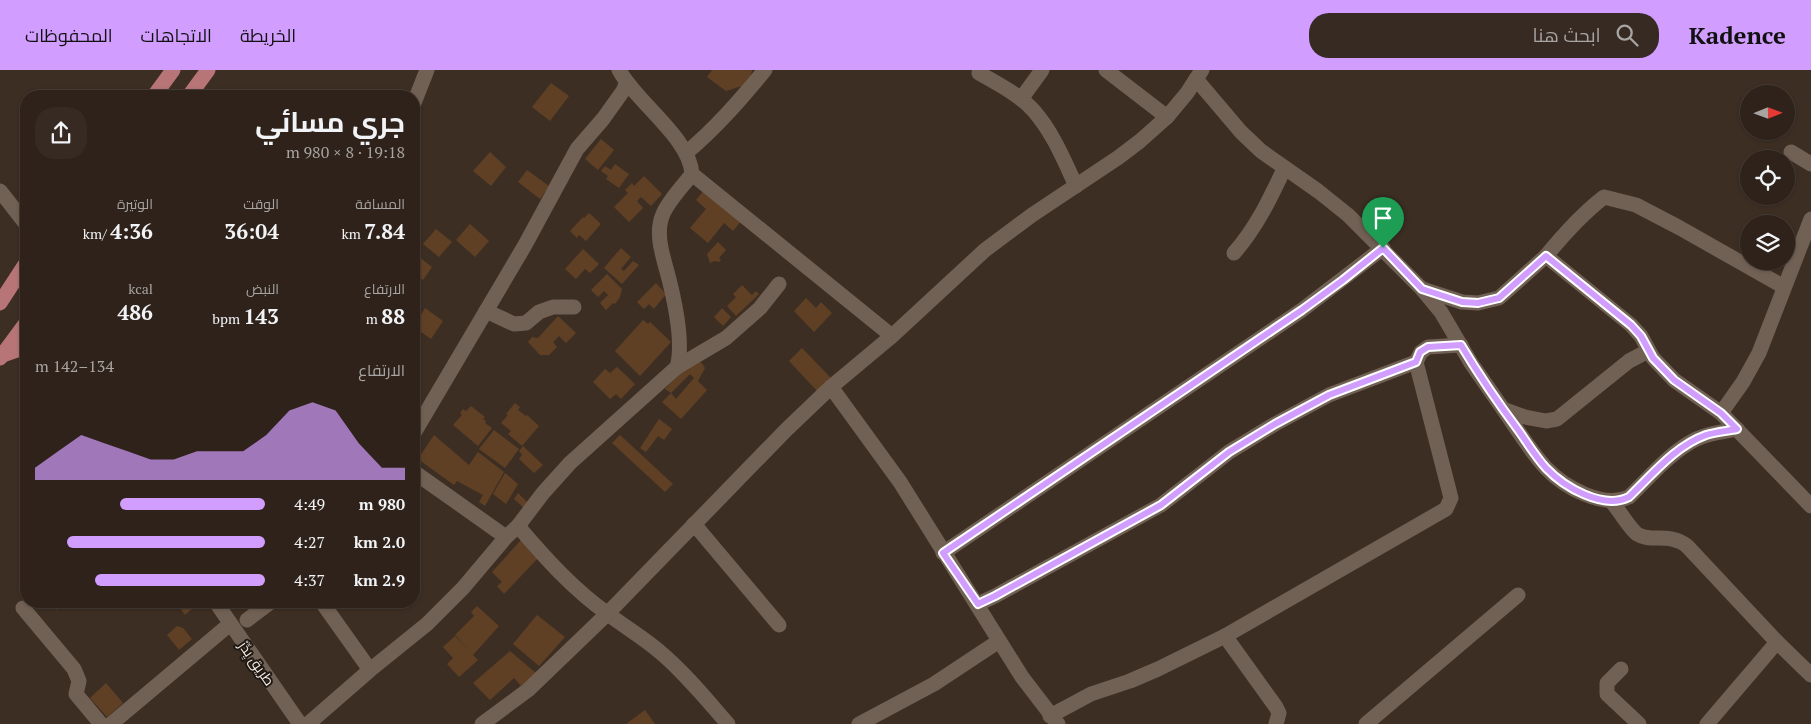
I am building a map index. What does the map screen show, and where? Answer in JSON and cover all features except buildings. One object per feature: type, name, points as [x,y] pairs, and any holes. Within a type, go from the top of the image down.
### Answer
[{"type":"main road","points":[[158,90],[173,70]]},
{"type":"main road","points":[[193,90],[208,70]]},
{"type":"main road","points":[[0,303],[20,276]]},
{"type":"main road","points":[[1,356],[20,331]]},
{"type":"main road","points":[[1,356],[20,349]]},
{"type":"street","points":[[419,90],[427,70]]},
{"type":"street","points":[[686,153],[718,124],[765,70]]},
{"type":"street","points":[[1021,99],[1042,70]]},
{"type":"street","points":[[1106,70],[1167,117]]},
{"type":"street","points":[[980,73],[1021,99],[1033,110],[1058,145],[1076,186]]},
{"type":"street","points":[[482,724],[528,690],[607,614],[786,430],[831,387],[892,336],[985,250],[1032,215],[1119,157],[1167,117],[1199,75],[1241,132],[1284,169],[1318,191],[1348,215],[1422,289],[1441,312],[1530,448],[1547,469],[1580,492],[1594,498],[1612,502],[1621,501],[1629,497],[1667,460],[1689,443],[1707,435],[1737,429]]},
{"type":"street","points":[[623,76],[653,114],[675,136],[691,162],[692,174],[663,214],[660,222],[662,253],[669,279],[676,321],[679,350],[677,367]]},
{"type":"street","points":[[420,423],[525,245],[577,149],[603,119],[623,91],[623,76]]},
{"type":"street","points":[[1795,154],[1811,164]]},
{"type":"street","points":[[1234,253],[1247,239],[1284,169]]},
{"type":"street","points":[[692,174],[892,336]]},
{"type":"street","points":[[0,191],[20,215]]},
{"type":"street","points":[[1422,289],[1462,302],[1478,303],[1499,298],[1546,256],[1567,230],[1591,206],[1604,197],[1636,205],[1784,286]]},
{"type":"street","points":[[1721,413],[1743,382],[1759,353],[1811,219]]},
{"type":"street","points":[[943,553],[1302,310],[1383,248]]},
{"type":"street","points":[[1546,256],[1631,325],[1641,336],[1653,358],[1674,380],[1721,413],[1811,506]]},
{"type":"street","points":[[308,724],[427,624],[464,588],[506,537],[518,526],[542,493],[570,463],[677,367],[726,338],[760,308],[779,284]]},
{"type":"street","points":[[486,310],[514,324],[526,324],[539,312],[553,307],[574,307]]},
{"type":"street","points":[[831,387],[900,482],[1022,677],[1054,720],[1090,694],[1130,681],[1158,669],[1225,636],[1446,509],[1451,498],[1416,362],[1420,352],[1428,347],[1461,345]]},
{"type":"street","points":[[1503,409],[1525,417],[1546,421],[1557,419],[1629,361],[1648,351]]},
{"type":"street","points":[[978,604],[1161,505],[1229,452],[1275,424],[1329,395],[1416,362]]},
{"type":"street","points":[[420,476],[506,537]]},
{"type":"street","points":[[1612,502],[1636,534],[1673,538],[1680,540],[1687,546],[1776,642],[1811,675]]},
{"type":"street","points":[[694,524],[779,625]]},
{"type":"street","points":[[518,526],[559,572],[580,592],[662,654],[728,724]]},
{"type":"street","points":[[1366,724],[1518,595]]},
{"type":"street","points":[[23,608],[74,669],[78,681],[76,694],[101,724]]},
{"type":"street","name":"طريق يِدِّرْ","points":[[220,608],[300,724]]},
{"type":"street","points":[[247,620],[263,608]]},
{"type":"street","points":[[326,608],[370,670]]},
{"type":"street","points":[[111,724],[230,624]]},
{"type":"street","points":[[1225,636],[1276,706],[1279,712],[1276,724]]},
{"type":"street","points":[[859,724],[934,684],[999,641]]},
{"type":"street","points":[[1707,724],[1776,642]]},
{"type":"street","points":[[1621,669],[1607,683],[1607,694],[1639,724]]},
{"type":"route","points":[[1383,248],[1422,289],[1462,302],[1478,303],[1499,298],[1546,256],[1631,325],[1641,336],[1653,358],[1674,380],[1721,413],[1737,429],[1707,435],[1689,443],[1667,460],[1629,497],[1621,501],[1612,502],[1594,498],[1560,480],[1547,469],[1482,379],[1461,345],[1428,347],[1420,352],[1416,362],[1310,404],[1229,452],[1161,505],[978,604],[943,553],[1302,310],[1383,248]]}]
